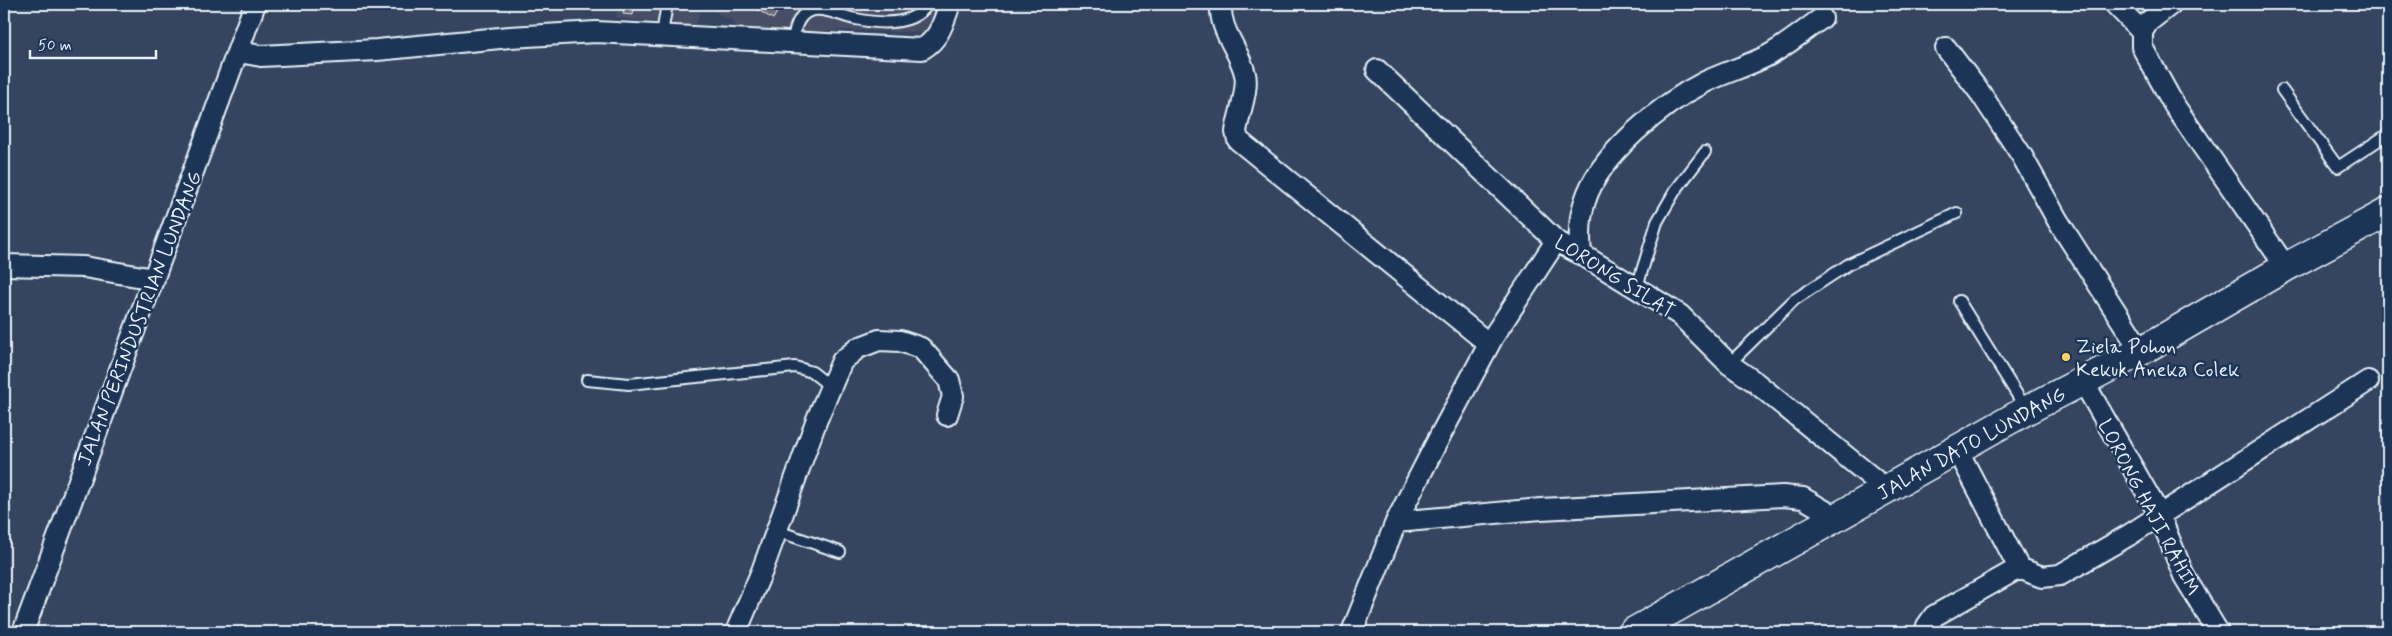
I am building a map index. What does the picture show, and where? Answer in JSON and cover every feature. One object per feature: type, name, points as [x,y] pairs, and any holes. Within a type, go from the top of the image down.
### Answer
[{"type":"main road","name":"JALAN DATO LUNDANG","points":[[1633,632],[2027,410],[2141,351],[2286,267],[2388,212]]},
{"type":"street","name":"JALAN PERINDUSTRIAN LUNDANG","points":[[23,632],[239,52],[255,4]]},
{"type":"street","points":[[239,52],[261,56],[377,50],[596,32],[922,49],[933,42],[942,27],[950,4]]},
{"type":"street","points":[[1221,4],[1222,21],[1225,31],[1246,74],[1236,132],[1238,140],[1489,344]]},
{"type":"street","points":[[2115,4],[2142,32]]},
{"type":"street","points":[[2171,4],[2148,22],[2142,32],[2142,47],[2174,105],[2286,267]]},
{"type":"street","points":[[1581,254],[1579,225],[1585,199],[1600,172],[1643,124],[1673,101],[1704,83],[1770,55],[1822,18]]},
{"type":"street","points":[[1946,48],[1981,94],[2022,156],[2058,221],[2141,351]]},
{"type":"street","name":"LORONG SILAT","points":[[1376,70],[1556,241],[1637,287],[1680,316],[1729,364],[1755,382],[1886,489]]},
{"type":"street","points":[[1352,632],[1396,522],[1489,344],[1556,241]]},
{"type":"street","points":[[4,265],[84,267],[154,279]]},
{"type":"street","points":[[736,632],[842,362],[858,348],[879,340],[900,341],[921,348],[949,380],[953,396],[947,415]]},
{"type":"street","name":"LORONG HAJI RAHIM","points":[[2083,380],[2159,514],[2184,576],[2218,632]]},
{"type":"street","points":[[1957,449],[2018,568],[2042,577],[2060,575],[2368,381]]},
{"type":"street","points":[[1396,522],[1541,509],[1783,496],[1803,498],[1837,518]]},
{"type":"street","points":[[1925,632],[1934,616],[2018,568]]},
{"type":"lane","points":[[662,34],[666,4]]},
{"type":"lane","points":[[793,43],[794,26],[805,14],[814,10],[857,20],[894,22],[911,18],[924,11],[928,4]]},
{"type":"lane","points":[[2282,90],[2338,167],[2388,134]]},
{"type":"lane","points":[[1637,287],[1656,222],[1675,190],[1705,152]]},
{"type":"lane","points":[[1729,364],[1794,300],[1849,264],[1957,213]]},
{"type":"lane","points":[[1959,301],[2027,410]]},
{"type":"lane","points":[[587,380],[629,384],[794,367],[812,372],[831,388]]},
{"type":"lane","points":[[776,531],[840,552]]},
{"type":"shaded area","points":[[618,4],[941,4],[932,33],[845,30],[800,33],[737,31],[735,23],[703,5],[695,26],[616,18]]},
{"type":"building","points":[[624,4],[635,4],[633,15],[623,14]]},
{"type":"building","points":[[748,4],[782,4],[773,19]]},
{"type":"place","name":"Ziela Pohon Kekuk Aneka Colek","points":[[2066,357]]}]
